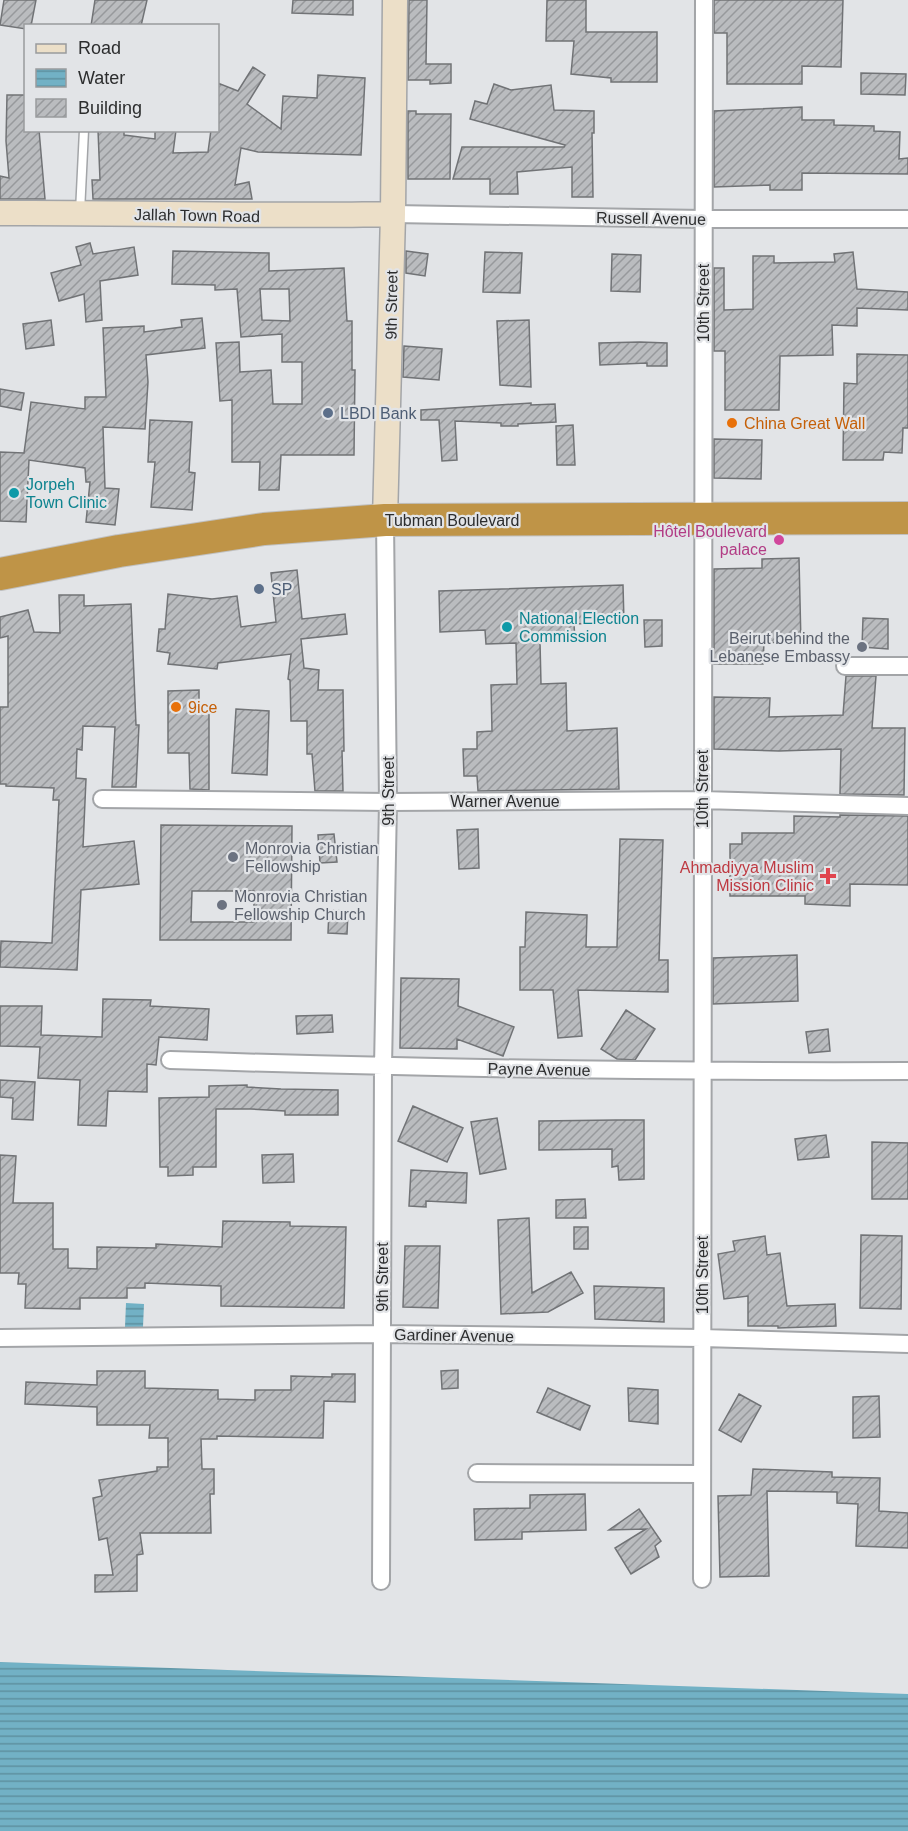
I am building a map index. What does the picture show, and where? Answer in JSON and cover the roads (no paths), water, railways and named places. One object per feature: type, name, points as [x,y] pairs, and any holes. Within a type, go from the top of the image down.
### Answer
[{"type":"highway","name":"Tubman Boulevard","points":[[0,574],[119,551],[264,530],[385,520],[908,518]]},
{"type":"street","name":"9th Street","points":[[381,1581],[388,802],[385,520],[393,214],[395,0]]},
{"type":"street","name":"10th Street","points":[[702,1579],[704,0]]},
{"type":"street","name":"Jallah Town Road","points":[[0,213],[291,217],[393,214]]},
{"type":"street","name":"Russell Avenue","points":[[393,214],[703,219],[908,219]]},
{"type":"street","points":[[845,666],[908,666]]},
{"type":"street","name":"Warner Avenue","points":[[102,799],[388,802],[702,800],[908,806]]},
{"type":"street","name":"Payne Avenue","points":[[170,1060],[702,1072],[908,1071]]},
{"type":"street","name":"Gardiner Avenue","points":[[0,1338],[382,1334],[702,1338],[908,1344]]},
{"type":"street","points":[[477,1473],[702,1474]]},
{"type":"lane","points":[[80,213],[84,132]]},
{"type":"water","points":[[126,1303],[144,1304],[143,1327],[125,1327]]},
{"type":"water","points":[[0,1662],[908,1694],[908,1831],[0,1831]]},
{"type":"place","name":"LBDI Bank","points":[[328,413]]},
{"type":"place","name":"China Great Wall","points":[[732,423]]},
{"type":"place","name":"Jorpeh Town Clinic","points":[[14,493]]},
{"type":"place","name":"Hôtel Boulevard palace","points":[[779,540]]},
{"type":"place","name":"SP","points":[[259,589]]},
{"type":"place","name":"National Election Commission","points":[[507,627]]},
{"type":"place","name":"Beirut behind the Lebanese Embassy","points":[[862,647]]},
{"type":"place","name":"9ice","points":[[176,707]]},
{"type":"place","name":"Monrovia Christian Fellowship","points":[[233,857]]},
{"type":"place","name":"Ahmadiyya Muslim Mission Clinic","points":[[828,876]]},
{"type":"place","name":"Monrovia Christian Fellowship Church","points":[[222,905]]}]
